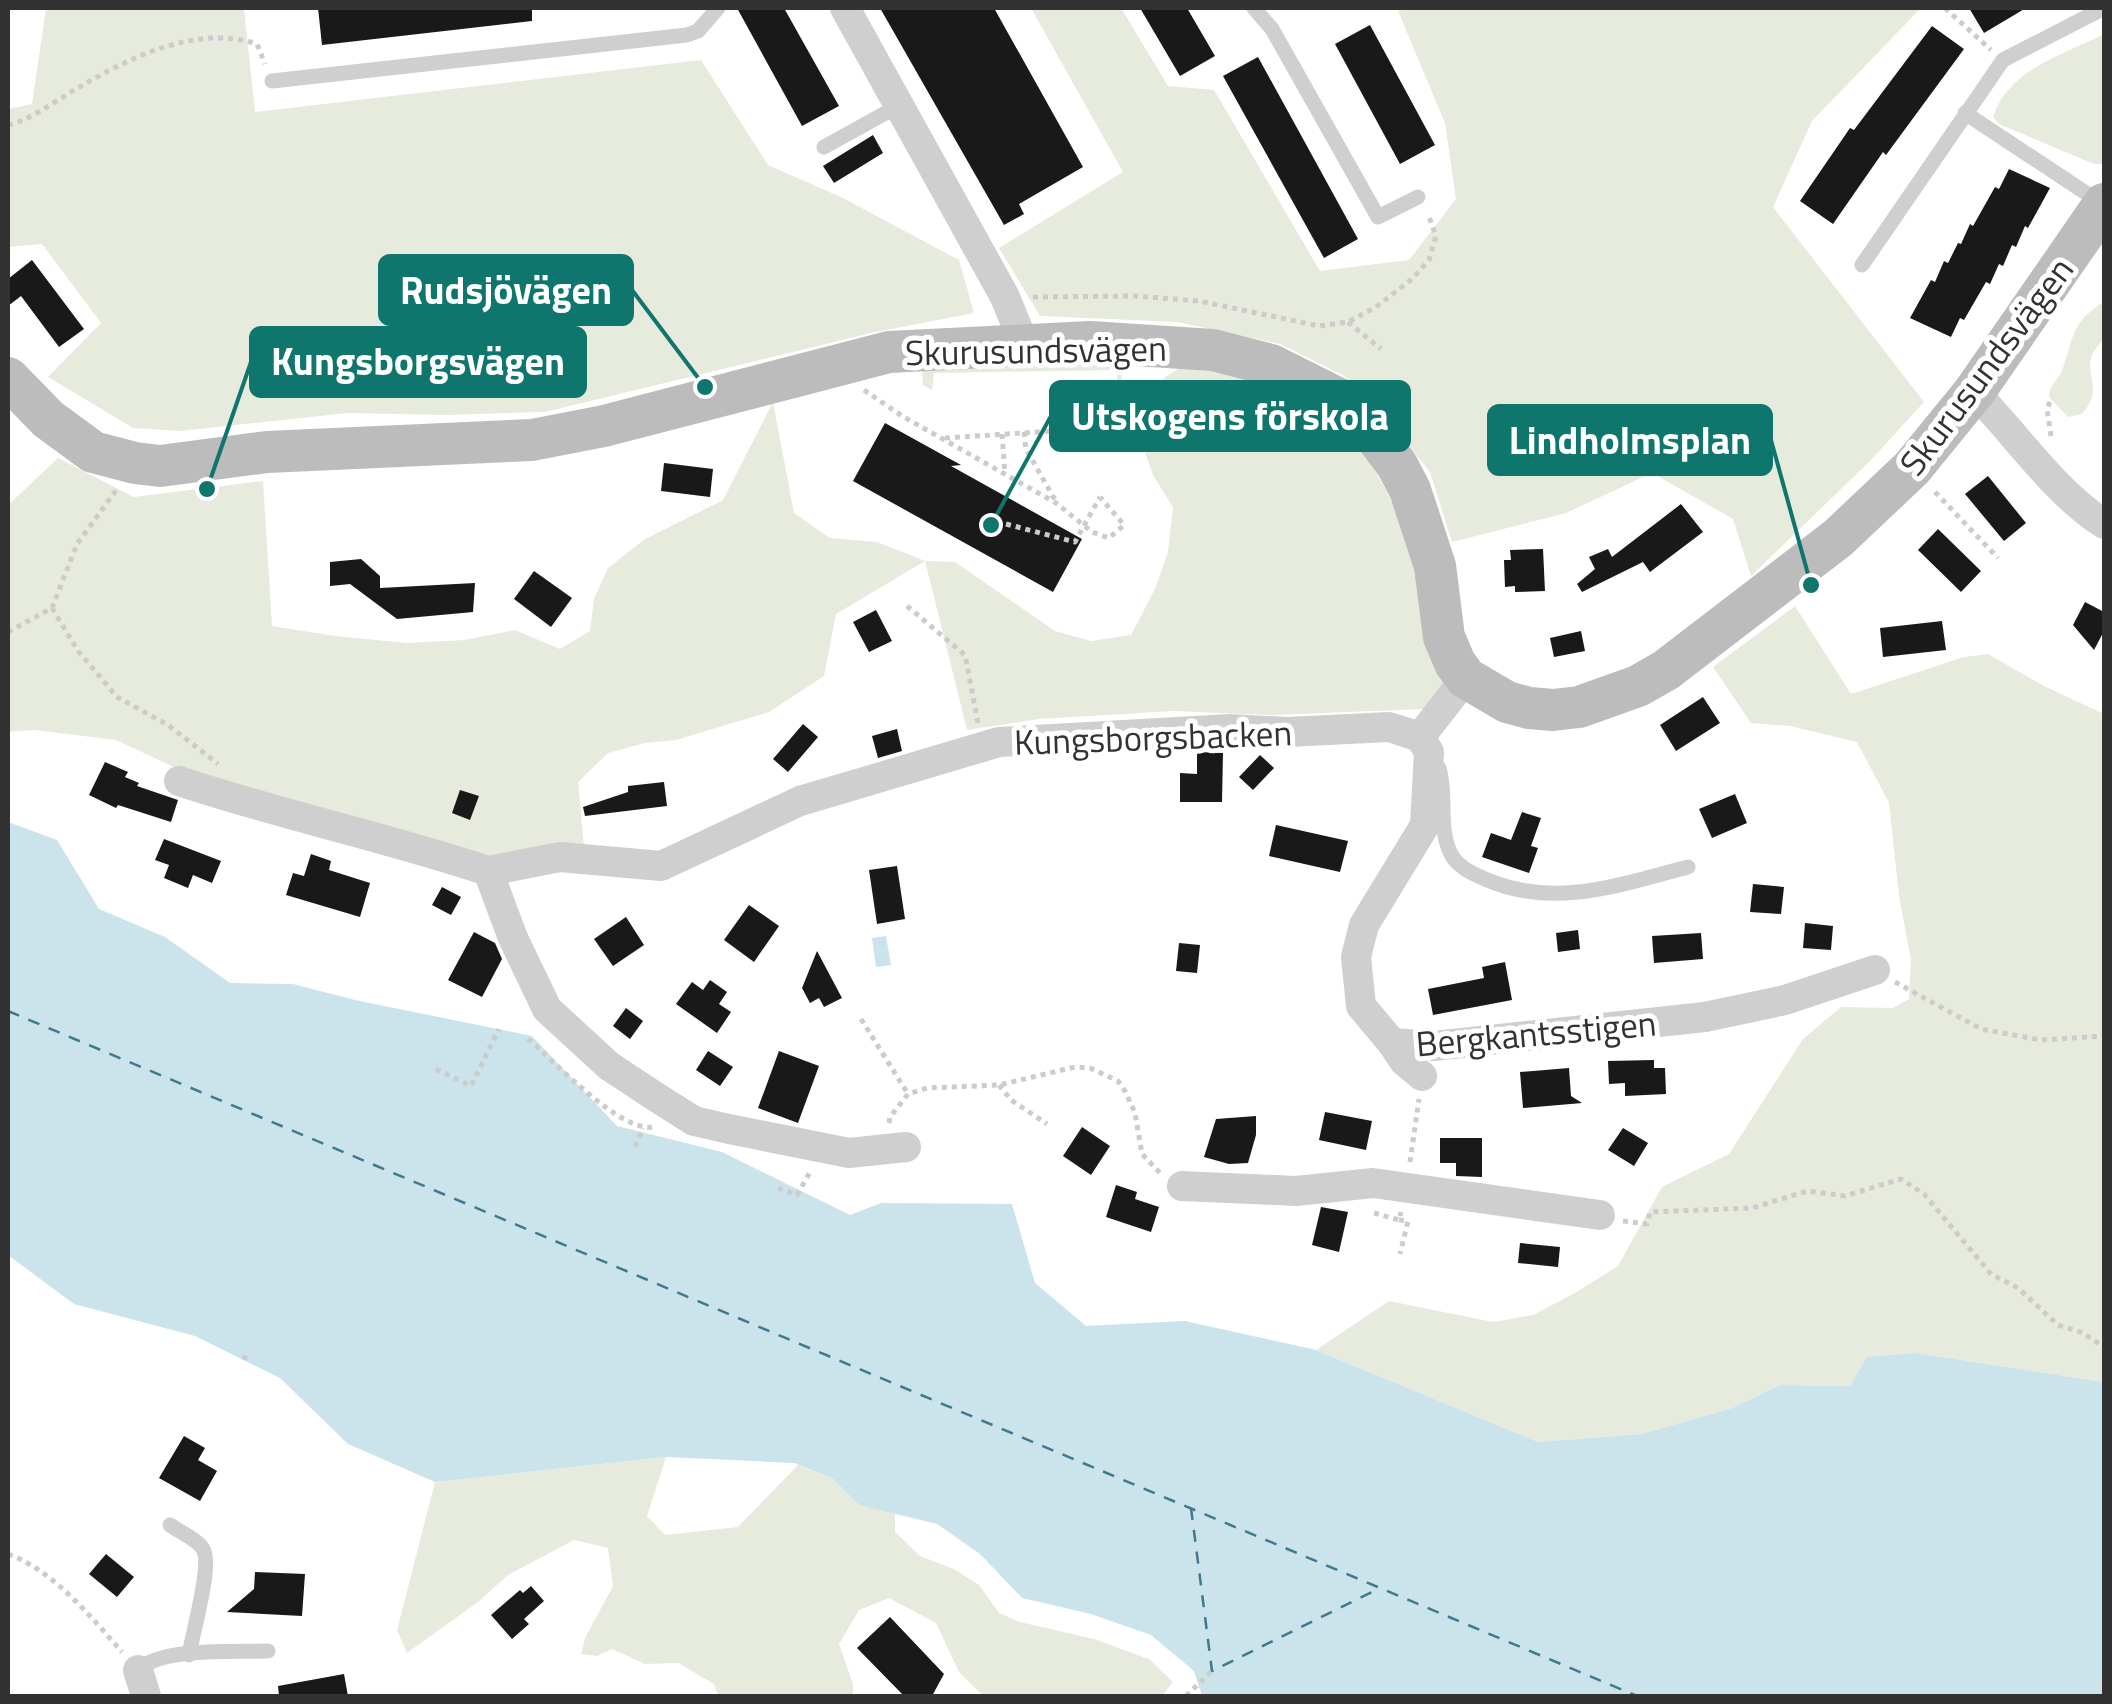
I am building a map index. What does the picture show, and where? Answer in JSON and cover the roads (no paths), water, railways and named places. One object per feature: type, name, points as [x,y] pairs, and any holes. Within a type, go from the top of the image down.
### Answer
[{"type":"street","points":[[845,8],[1005,296],[1024,344]]},
{"type":"street","name":"Skurusundsvägen","points":[[8,378],[48,419],[93,452],[160,466],[267,452],[532,440],[604,426],[890,352],[1090,342],[1213,350],[1270,365],[1349,404],[1389,454],[1410,490],[1435,566],[1444,637],[1455,664],[1466,678],[1506,702],[1553,710],[1579,707],[1638,686],[1666,670],[1838,538],[1912,468],[1974,392],[2104,205]]},
{"type":"street","points":[[1974,392],[2074,501],[2104,524]]},
{"type":"street","points":[[1424,745],[1466,678]]},
{"type":"street","name":"Kungsborgsbacken","points":[[488,870],[560,858],[661,866],[800,801],[982,746],[1053,737],[1187,729],[1288,732],[1389,728],[1424,745]]},
{"type":"street","name":"Bergkantsstigen","points":[[1424,745],[1425,825],[1364,925],[1356,958],[1361,1006],[1392,1042],[1434,1046],[1705,1017],[1785,1000],[1875,970]]},
{"type":"street","points":[[178,781],[330,828],[433,852],[488,870],[513,938],[547,1009],[609,1066],[694,1121],[848,1153],[896,1148]]},
{"type":"street","points":[[1392,1042],[1404,1062],[1422,1076]]},
{"type":"street","points":[[1182,1186],[1296,1191],[1373,1183],[1600,1215]]},
{"type":"lane","points":[[272,81],[687,35],[698,31],[718,8]]},
{"type":"lane","points":[[1254,8],[1272,29],[1378,217],[1418,196]]},
{"type":"lane","points":[[1862,265],[2003,60],[2104,8]]},
{"type":"lane","points":[[824,147],[900,105]]},
{"type":"lane","points":[[1966,113],[2104,205]]},
{"type":"lane","points":[[1424,745],[1441,771],[1450,854],[1463,868],[1485,879],[1538,896],[1615,886],[1688,868]]},
{"type":"lane","points":[[170,1525],[201,1546],[205,1554],[206,1570],[189,1655]]},
{"type":"lane","points":[[142,1683],[144,1664],[161,1657],[268,1651]]},
{"type":"water","points":[[8,822],[57,840],[99,909],[165,937],[230,983],[293,984],[532,1036],[617,1126],[722,1152],[850,1215],[881,1203],[1012,1204],[1035,1283],[1086,1326],[1185,1321],[1316,1350],[1538,1442],[1641,1434],[1732,1408],[1780,1385],[1850,1386],[1867,1357],[1916,1353],[2104,1382],[2104,1696],[1202,1696],[1194,1671],[1151,1635],[1091,1614],[1022,1598],[980,1554],[937,1524],[859,1505],[832,1478],[794,1463],[666,1457],[435,1482],[348,1444],[280,1378],[195,1336],[74,1304],[8,1255]]},
{"type":"water","points":[[886,936],[891,965],[876,967],[872,938]]},
{"type":"place","name":"Rudsjövägen","points":[[705,387]]},
{"type":"place","name":"Kungsborgsvägen","points":[[207,489]]},
{"type":"place","name":"Utskogens förskola","points":[[991,525]]},
{"type":"place","name":"Lindholmsplan","points":[[1811,585]]}]
